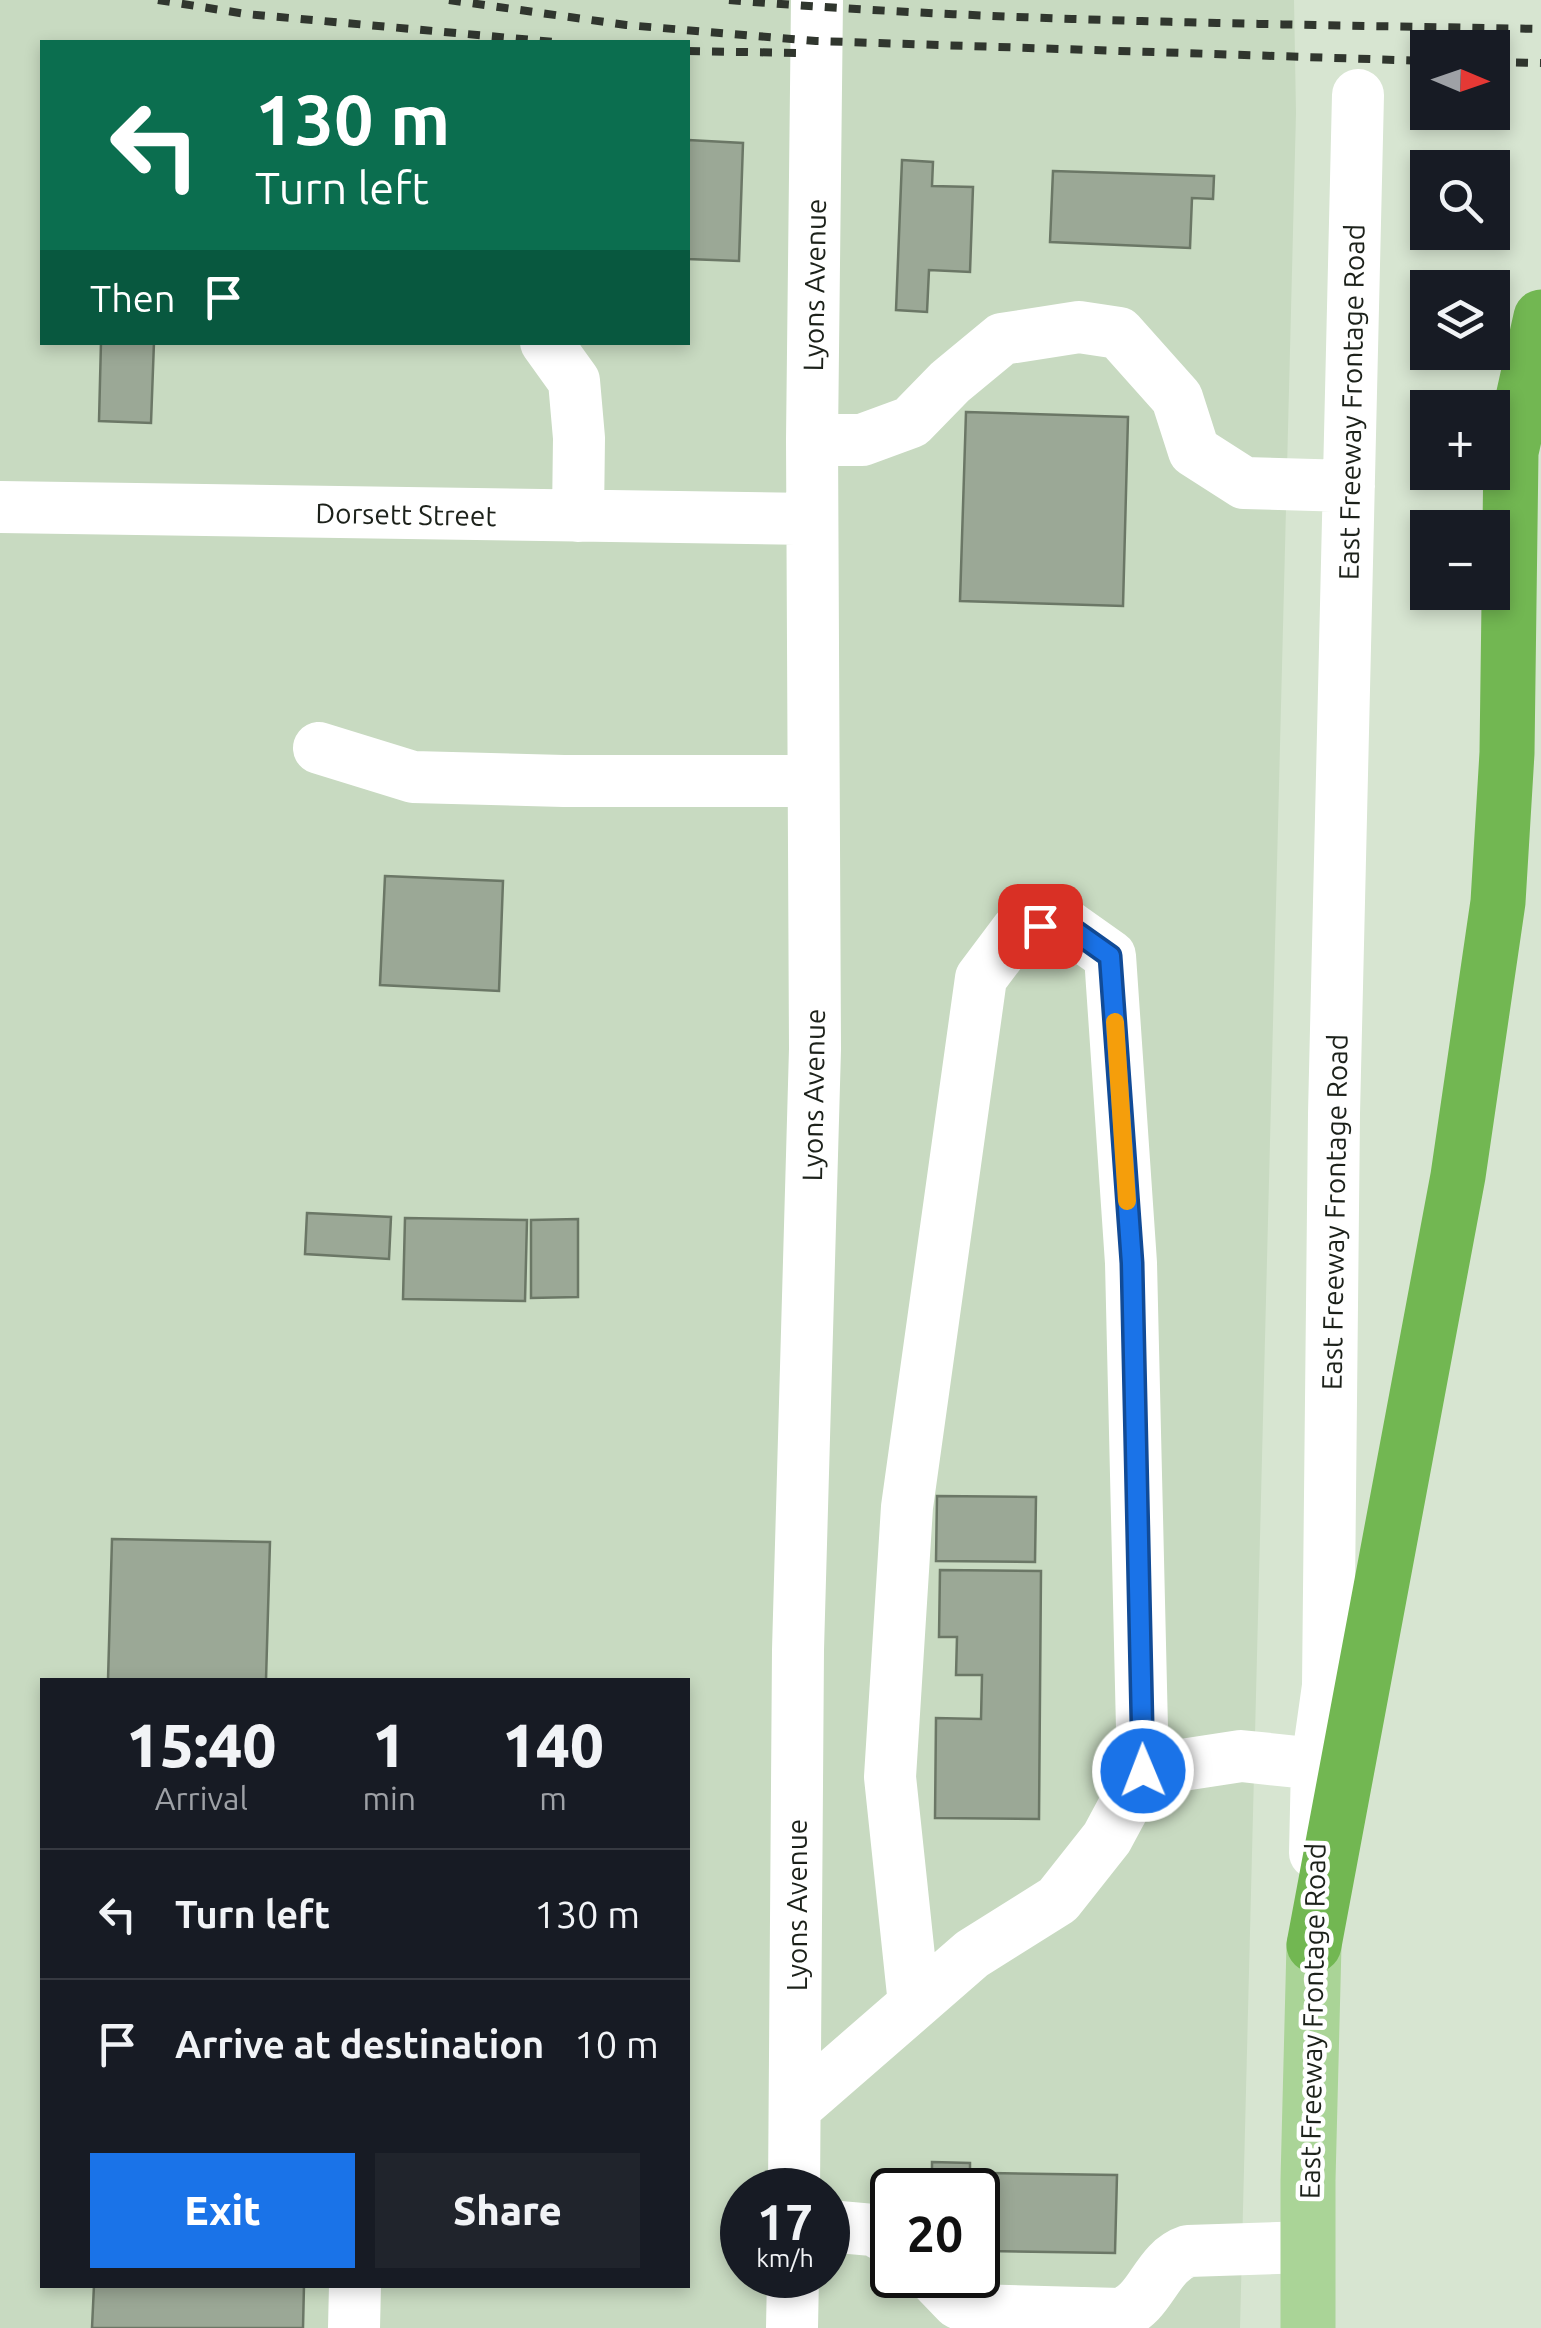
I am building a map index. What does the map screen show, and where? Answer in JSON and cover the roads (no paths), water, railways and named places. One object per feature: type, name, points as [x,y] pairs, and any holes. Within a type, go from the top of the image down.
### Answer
[{"type":"highway","points":[[1314,1945],[1458,1176],[1498,902],[1507,753],[1511,452],[1541,317]]},
{"type":"main road","name":"East Freeway Frontage Road","points":[[1308,2328],[1314,1945]]},
{"type":"street","name":"Lyons Avenue","points":[[794,2168],[798,1650],[815,1049],[812,440],[817,0]]},
{"type":"street","name":"East Freeway Frontage Road","points":[[1314,1945],[1316,1764],[1328,1686],[1334,1114],[1358,96]]},
{"type":"street","points":[[812,440],[862,440],[912,422],[950,382],[1002,339],[1079,327],[1118,333],[1177,398],[1194,451],[1244,483],[1349,486]]},
{"type":"street","points":[[548,345],[574,382],[580,438],[578,516]]},
{"type":"street","name":"Dorsett Street","points":[[0,507],[812,520]]},
{"type":"street","points":[[319,748],[413,777],[564,782],[813,781]]},
{"type":"street","points":[[794,2108],[972,1954],[1058,1900],[1107,1838],[1143,1771],[1132,1263],[1110,956],[1062,922],[1017,930],[981,978],[907,1506],[890,1777],[914,2004]]},
{"type":"street","points":[[1143,1771],[1241,1756],[1316,1764]]},
{"type":"street","points":[[953,2298],[974,2310],[1120,2314],[1140,2302],[1173,2256],[1188,2251],[1308,2247]]},
{"type":"street","points":[[354,2328],[355,2288]]},
{"type":"street","points":[[792,2328],[793,2298]]},
{"type":"railway","points":[[158,0],[246,14],[533,40]]},
{"type":"railway","points":[[449,0],[626,25],[816,41],[1410,60]]},
{"type":"railway","points":[[729,0],[1033,18],[1541,29]]},
{"type":"railway","points":[[690,51],[797,53]]},
{"type":"railway","points":[[1510,62],[1541,63]]}]
